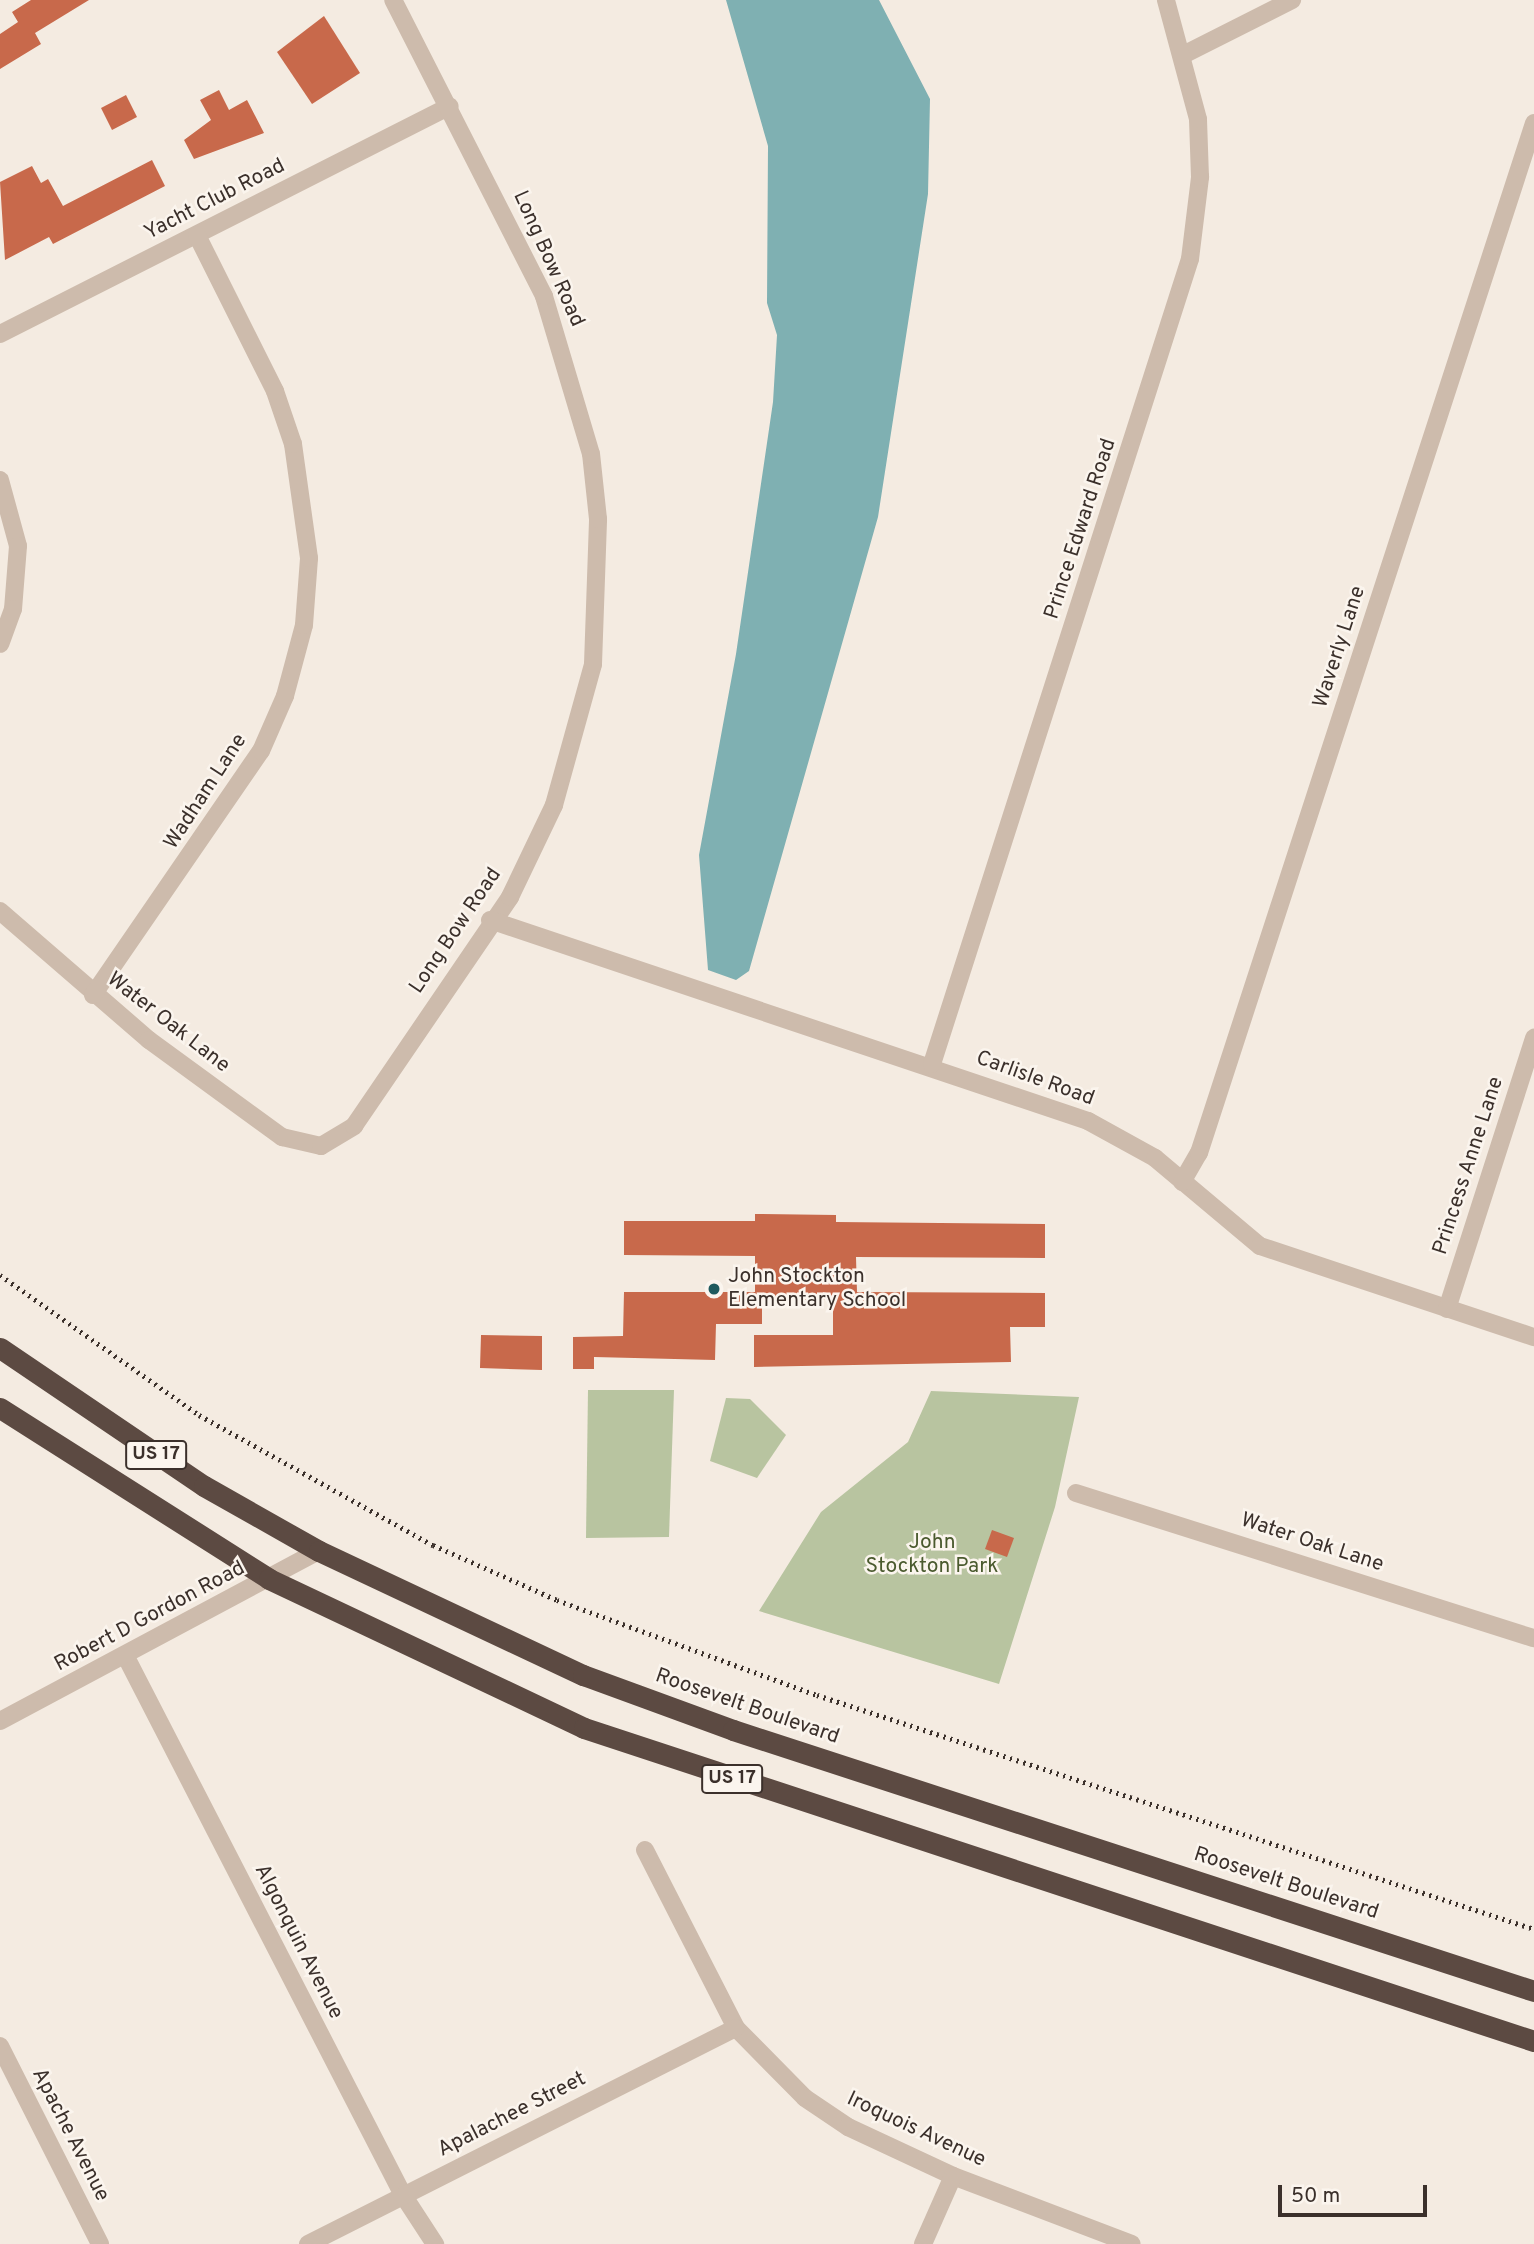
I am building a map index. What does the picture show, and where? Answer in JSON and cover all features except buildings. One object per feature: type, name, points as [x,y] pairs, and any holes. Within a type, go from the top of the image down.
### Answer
[{"type":"highway","name":"Roosevelt Boulevard","points":[[0,1348],[182,1472],[320,1551],[431,1608],[651,1701],[1534,1991]]},
{"type":"highway","name":"US 17","points":[[0,1408],[269,1579],[460,1674],[609,1738],[1534,2041]]},
{"type":"street","name":"Long Bow Road","points":[[321,1146],[354,1126],[490,920],[510,897],[554,806],[574,747],[593,664],[598,519],[591,454],[560,338],[450,106],[393,0]]},
{"type":"street","name":"Prince Edward Road","points":[[932,1064],[1190,259],[1200,177],[1198,119],[1185,54],[1166,0]]},
{"type":"street","points":[[1185,54],[1292,0]]},
{"type":"street","name":"Yacht Club Road","points":[[0,334],[450,106]]},
{"type":"street","name":"Waverly Lane","points":[[1182,1182],[1199,1153],[1534,123]]},
{"type":"street","name":"Wadham Lane","points":[[93,995],[261,751],[285,696],[303,625],[309,558],[293,444],[275,391],[197,235]]},
{"type":"street","points":[[0,480],[18,546],[13,609],[0,644]]},
{"type":"street","name":"Water Oak Lane","points":[[0,911],[93,995],[282,1137],[321,1146]]},
{"type":"street","name":"Carlisle Road","points":[[490,920],[932,1064],[1128,1139],[1260,1246],[1534,1337]]},
{"type":"street","name":"Princess Anne Lane","points":[[1447,1309],[1534,1038]]},
{"type":"street","name":"Water Oak Lane","points":[[1076,1493],[1534,1638]]},
{"type":"street","name":"Robert D Gordon Road","points":[[0,1721],[126,1657],[320,1551]]},
{"type":"street","name":"Algonquin Avenue","points":[[126,1657],[403,2195],[435,2244]]},
{"type":"street","name":"Iroquois Avenue","points":[[645,1850],[736,2028],[816,2105],[953,2176],[1132,2244]]},
{"type":"street","name":"Apalachee Street","points":[[308,2244],[736,2028]]},
{"type":"street","name":"Apache Avenue","points":[[0,2046],[100,2244]]},
{"type":"street","points":[[923,2244],[953,2176]]},
{"type":"green space","points":[[588,1390],[674,1390],[669,1537],[586,1538]]},
{"type":"green space","name":"John Stockton Park","points":[[931,1391],[1079,1397],[1055,1507],[999,1684],[759,1611],[821,1512],[908,1442]]},
{"type":"green space","points":[[726,1398],[750,1399],[786,1435],[757,1478],[710,1461]]},
{"type":"water","points":[[726,0],[879,0],[930,99],[928,194],[878,517],[749,971],[736,980],[708,970],[699,855],[736,654],[773,402],[777,335],[767,303],[768,146]]},
{"type":"railway","points":[[0,1275],[199,1415],[433,1545],[557,1600],[817,1695],[1534,1929]]},
{"type":"place","name":"John Stockton Elementary School","points":[[714,1289]]}]
